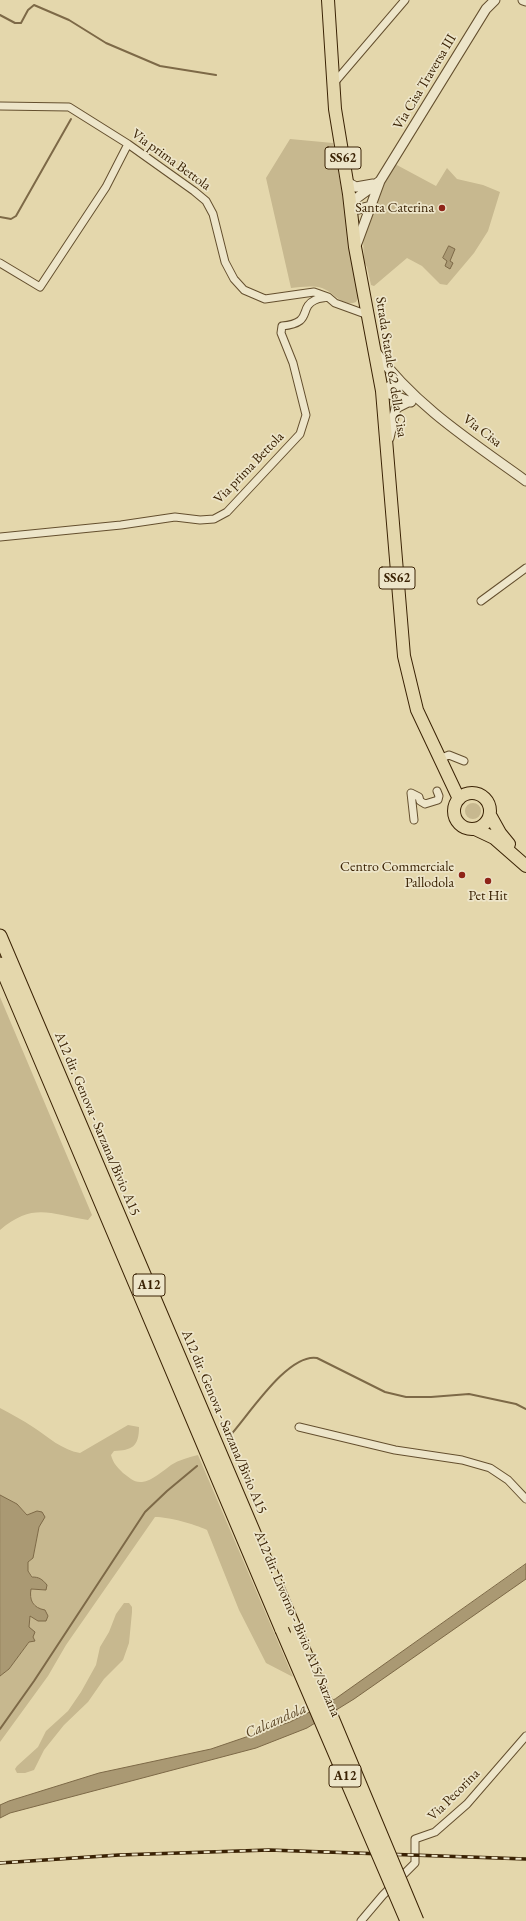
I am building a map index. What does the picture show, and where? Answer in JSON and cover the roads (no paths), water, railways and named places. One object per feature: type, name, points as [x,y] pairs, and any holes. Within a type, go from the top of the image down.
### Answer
[{"type":"highway","name":"A12 dir. Genova - Sarzana/Bivio A15","points":[[0,936],[418,1921]]},
{"type":"highway","name":"A12 dir. Livorno - Bivio A15/Sarzana","points":[[0,964],[407,1921]]},
{"type":"main road","name":"Strada Statale 62 della Cisa","points":[[328,0],[335,109],[347,182],[355,248],[376,351],[382,391],[388,443],[404,656],[417,710],[459,799],[454,807],[456,821],[464,828],[475,829],[494,838],[524,863]]},
{"type":"main road","name":"Strada Statale 62 della Cisa","points":[[439,759],[456,781],[486,800],[490,807],[490,815],[500,833],[524,863]]},
{"type":"main road","points":[[459,799],[466,794],[474,793]]},
{"type":"main road","points":[[475,829],[486,823],[490,815]]},
{"type":"street","points":[[333,83],[405,0]]},
{"type":"street","name":"Via Cisa Traversa III","points":[[380,181],[486,9],[495,0]]},
{"type":"street","name":"Via prima Bettola","points":[[0,106],[60,106],[75,110],[128,144],[194,191],[206,201],[213,214],[225,262],[234,279],[244,290],[265,299],[314,292],[328,297]]},
{"type":"street","points":[[0,263],[40,287],[106,187],[128,144]]},
{"type":"street","points":[[347,182],[352,186],[360,187],[380,181]]},
{"type":"street","points":[[371,206],[359,209],[350,203],[380,181]]},
{"type":"street","points":[[355,248],[380,181]]},
{"type":"street","points":[[328,297],[335,303],[368,315]]},
{"type":"street","name":"Via prima Bettola","points":[[0,537],[121,525],[175,517],[214,520],[227,512],[300,434],[306,416],[293,363],[280,329],[282,326],[298,324],[303,320],[309,306],[315,300],[328,297]]},
{"type":"street","name":"Via Cisa","points":[[376,351],[403,385],[422,403],[526,481]]},
{"type":"street","points":[[382,391],[390,386],[403,385]]},
{"type":"street","points":[[382,391],[408,402],[422,403]]},
{"type":"street","points":[[388,443],[396,408],[408,402]]},
{"type":"street","points":[[481,601],[526,568]]},
{"type":"street","points":[[439,759],[449,755],[464,761]]},
{"type":"street","points":[[414,820],[411,793],[419,797],[420,801],[426,804],[438,800],[439,796],[437,791]]},
{"type":"street","points":[[299,1427],[368,1445],[462,1460],[490,1468],[508,1480],[526,1499]]},
{"type":"street","name":"Via Pecorina","points":[[361,1921],[383,1895],[415,1863],[415,1839],[435,1832],[467,1804],[526,1736]]},
{"type":"waterway","points":[[0,15],[15,23],[21,23],[28,10],[34,5],[69,20],[106,43],[160,66],[216,75]]},
{"type":"waterway","points":[[0,217],[11,219],[16,216],[71,119]]},
{"type":"waterway","points":[[228,1438],[268,1389],[293,1366],[305,1359],[317,1358],[385,1392],[406,1397],[469,1394],[516,1404],[526,1409]]},
{"type":"waterway","points":[[0,1729],[34,1681],[145,1512],[197,1466]]},
{"type":"railway","points":[[0,1863],[119,1855],[269,1850],[526,1859]]},
{"type":"place","name":"Santa Caterina","points":[[442,208]]},
{"type":"place","name":"Centro Commerciale Pallodola","points":[[462,875]]},
{"type":"place","name":"Pet Hit","points":[[488,881]]},
{"type":"water label","name":"Calcandola","points":[[276,1721]]}]
